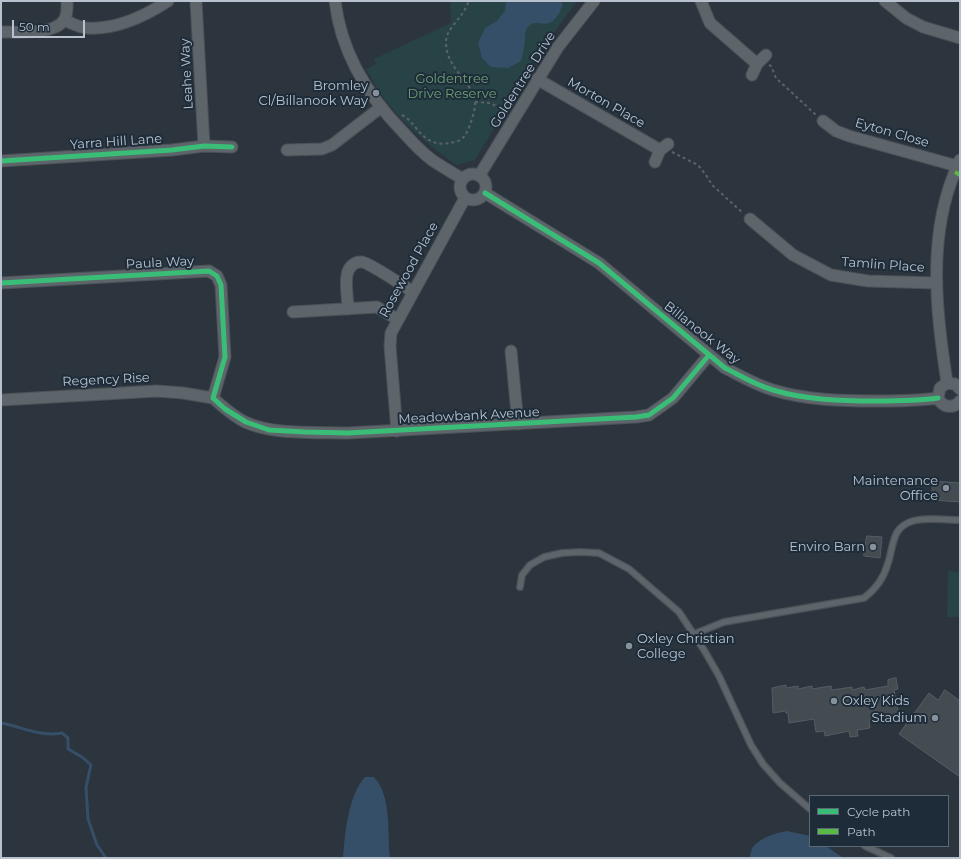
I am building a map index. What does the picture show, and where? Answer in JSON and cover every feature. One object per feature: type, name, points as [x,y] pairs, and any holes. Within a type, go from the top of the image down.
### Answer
[{"type":"street","points":[[1,32],[49,30],[58,26],[64,20],[67,11],[67,1]]},
{"type":"street","points":[[64,20],[86,28],[102,28],[122,24],[141,17],[168,1]]},
{"type":"street","name":"Leahe Way","points":[[196,1],[204,146]]},
{"type":"street","points":[[335,1],[339,25],[345,46],[354,67],[380,108],[414,144],[432,160],[463,179]]},
{"type":"street","name":"Goldentree Drive","points":[[479,176],[558,47],[594,1]]},
{"type":"street","points":[[701,1],[710,23],[759,63]]},
{"type":"street","points":[[889,2],[906,18],[923,27],[960,38]]},
{"type":"street","name":"Morton Place","points":[[537,79],[664,147]]},
{"type":"street","points":[[287,150],[322,149],[332,145],[380,108]]},
{"type":"street","name":"Eyton Close","points":[[823,121],[836,131],[849,136],[959,163]]},
{"type":"street","name":"Yarra Hill Lane","points":[[1,161],[172,150],[204,146],[232,147]]},
{"type":"street","points":[[655,162],[664,147]]},
{"type":"street","points":[[947,383],[939,326],[936,283],[937,257],[943,213],[948,193],[959,163]]},
{"type":"street","points":[[472,174],[482,178],[486,185],[483,196],[476,200],[466,198],[460,187],[463,179],[472,174]]},
{"type":"street","name":"Billanook Way","points":[[485,193],[599,263],[725,368],[771,390],[798,396],[830,400],[917,401],[938,398]]},
{"type":"street","name":"Rosewood Place","points":[[397,431],[390,346],[391,333],[397,319],[466,198]]},
{"type":"street","name":"Tamlin Place","points":[[750,219],[793,255],[832,275],[868,281],[936,283]]},
{"type":"street","points":[[348,309],[346,276],[349,268],[354,264],[361,262],[371,266],[413,292]]},
{"type":"street","name":"Paula Way","points":[[1,283],[209,271],[217,276],[221,285],[225,357],[213,398]]},
{"type":"street","points":[[293,312],[376,307],[397,319]]},
{"type":"street","points":[[511,351],[518,424]]},
{"type":"street","name":"Meadowbank Avenue","points":[[213,398],[225,409],[246,422],[268,430],[348,433],[636,418],[649,415],[673,398],[709,355]]},
{"type":"street","points":[[960,390],[955,384],[947,383],[940,388],[938,398],[942,404],[947,407],[957,405],[960,401]]},
{"type":"street","name":"Regency Rise","points":[[1,400],[157,391],[183,392],[213,398]]},
{"type":"lane","points":[[694,634],[724,622],[864,598],[877,588],[888,563],[892,541],[897,531],[903,526],[912,521],[921,520],[960,520]]},
{"type":"lane","points":[[520,587],[522,575],[530,565],[544,557],[562,553],[599,553],[629,569],[679,612],[719,676],[751,745],[759,758],[780,783],[809,808]]},
{"type":"lane","points":[[867,847],[891,858]]},
{"type":"path","points":[[393,122],[402,115],[408,118],[421,135],[432,142],[444,144],[453,143],[462,139],[467,132],[472,121],[476,102],[469,86],[451,64],[446,41],[447,33],[464,12],[469,1]]},
{"type":"path","points":[[759,63],[771,66],[776,78],[823,121]]},
{"type":"path","points":[[476,102],[490,103],[515,118]]},
{"type":"path","points":[[664,147],[676,155],[688,159],[698,166],[706,175],[712,186],[750,219]]},
{"type":"green space","name":"Goldentree Drive Reserve","points":[[450,1],[577,1],[537,56],[475,160],[456,165],[405,123],[380,93],[366,69],[376,64],[374,59],[451,23]]},
{"type":"green space","points":[[948,571],[960,572],[960,617],[947,617]]},
{"type":"water","points":[[506,1],[559,1],[563,4],[554,20],[544,24],[532,24],[526,29],[525,45],[521,61],[508,68],[491,67],[482,58],[478,43],[485,28],[497,21],[505,11]]},
{"type":"water","points":[[365,777],[374,777],[384,794],[388,815],[390,858],[343,858],[348,815],[359,785]]},
{"type":"water","points":[[787,831],[809,836],[809,847],[827,847],[843,858],[750,858],[752,848],[755,844],[773,835]]},
{"type":"building","name":"Maintenance Office","points":[[933,481],[960,483],[960,502],[932,500]]},
{"type":"building","name":"Enviro Barn","points":[[867,536],[882,537],[880,558],[864,556]]},
{"type":"building","name":"Oxley Kids","points":[[896,678],[898,689],[894,690],[899,715],[869,720],[870,728],[857,730],[858,736],[850,737],[849,731],[825,736],[824,731],[816,732],[814,719],[789,723],[788,713],[785,711],[773,713],[772,688],[786,685],[786,688],[798,686],[798,689],[812,686],[812,689],[831,686],[832,690],[852,687],[852,690],[864,687],[865,690],[888,686],[888,680]]},
{"type":"building","name":"Stadium","points":[[945,690],[960,701],[960,777],[899,734],[929,693],[938,700]]},
{"type":"waterway","points":[[1,723],[38,733],[62,733],[68,738],[68,749],[82,757],[91,765],[86,787],[88,819],[97,845],[106,858]]},
{"type":"marked path","points":[[955,172],[960,175]]},
{"type":"cycle path","points":[[1,161],[172,150],[204,146],[232,147]]},
{"type":"cycle path","points":[[485,193],[599,263],[725,368],[755,383],[785,393],[824,399],[850,401],[892,401],[938,398]]},
{"type":"cycle path","points":[[1,283],[209,271],[217,276],[221,285],[225,357],[213,398],[225,409],[246,422],[269,430],[348,433],[636,417],[649,415],[673,398],[709,355]]},
{"type":"place","name":"Bromley Cl/Billanook Way","points":[[376,93]]},
{"type":"place","name":"Maintenance Office","points":[[946,488]]},
{"type":"place","name":"Enviro Barn","points":[[873,547]]},
{"type":"place","name":"Oxley Christian College","points":[[629,646]]},
{"type":"place","name":"Oxley Kids","points":[[834,701]]},
{"type":"place","name":"Stadium","points":[[935,718]]}]
